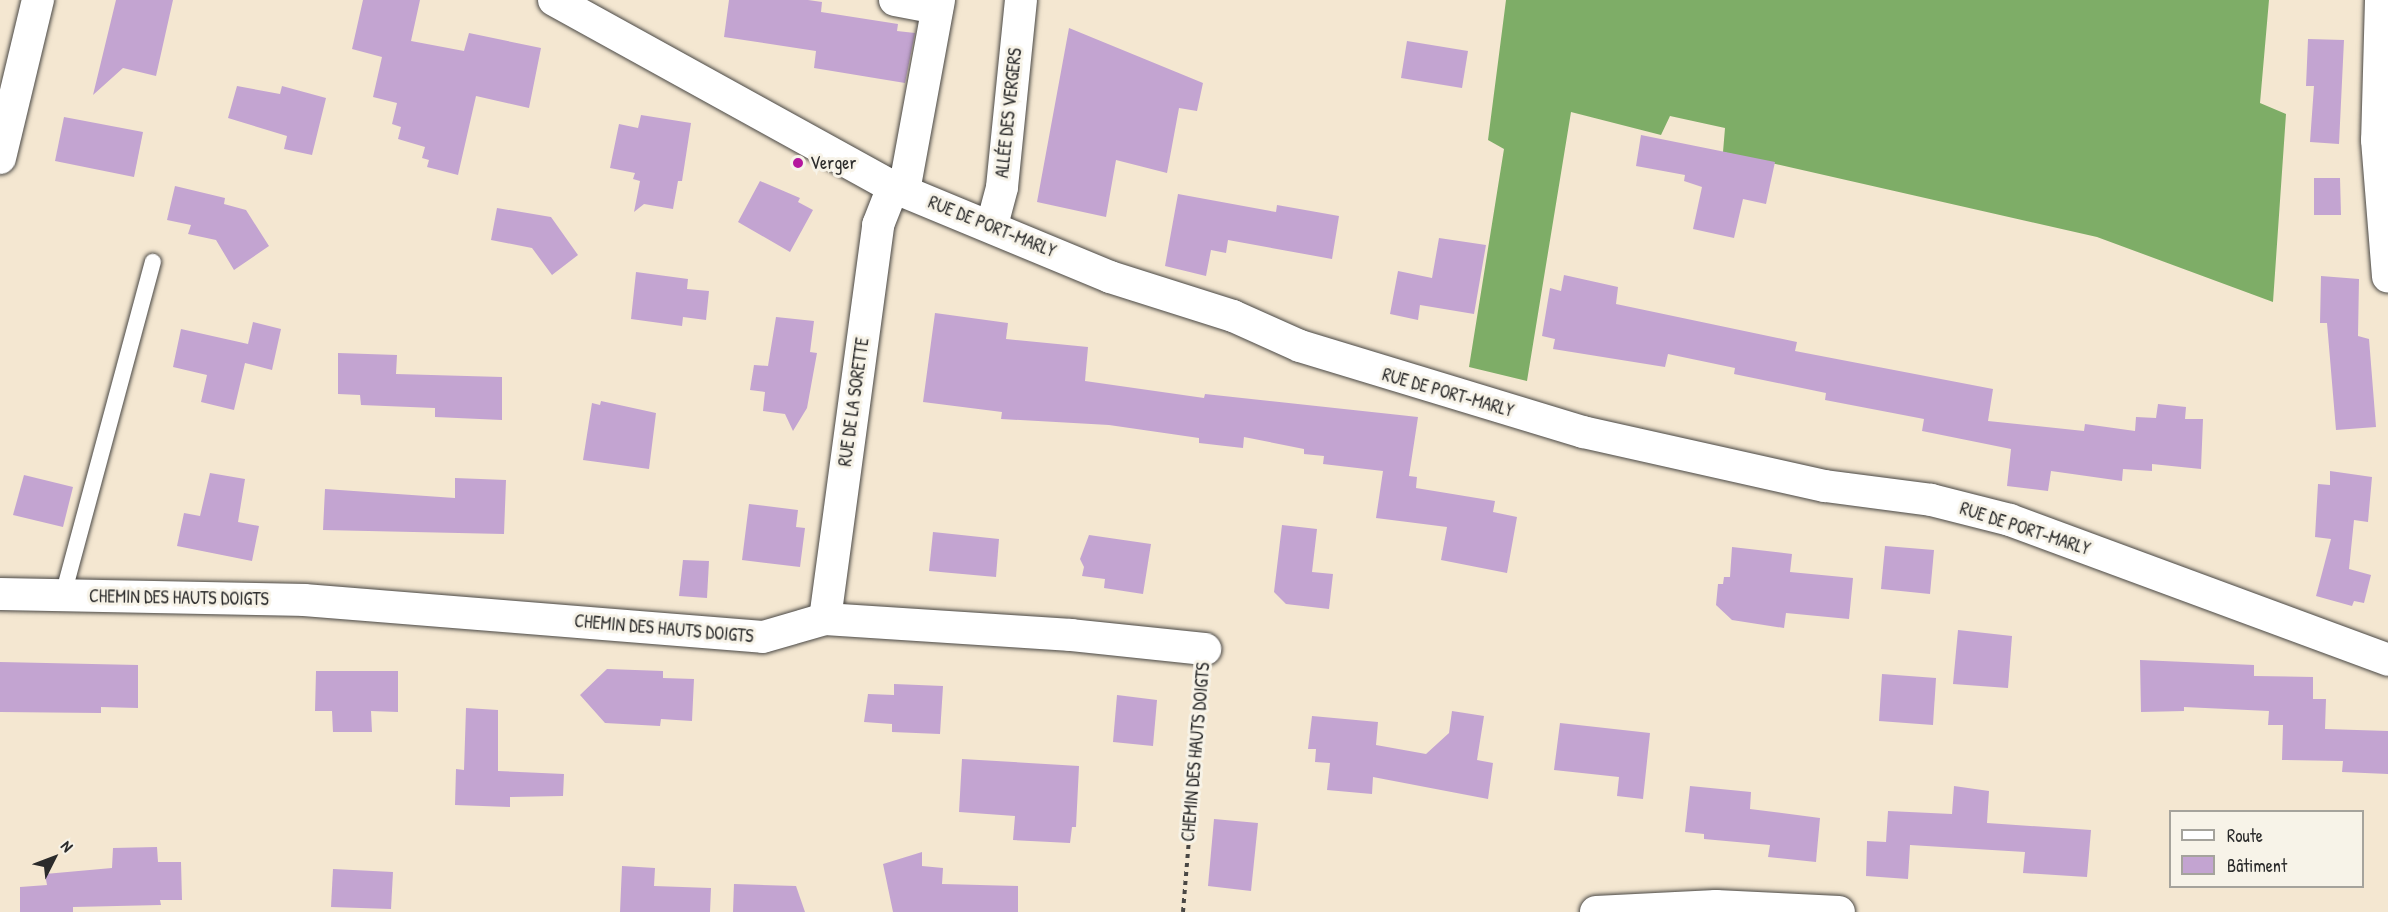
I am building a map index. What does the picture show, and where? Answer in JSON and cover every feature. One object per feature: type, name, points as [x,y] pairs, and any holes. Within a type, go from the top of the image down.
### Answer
[{"type":"street","points":[[0,158],[38,0]]},
{"type":"street","name":"RUE DE PORT-MARLY","points":[[554,0],[899,189],[992,225],[1110,277],[1233,316],[1348,363],[1583,432],[1825,486],[1931,500],[2010,520],[2388,660]]},
{"type":"street","points":[[895,0],[938,4],[899,189]]},
{"type":"street","name":"ALLÉE DES VERGERS","points":[[992,225],[1002,187],[1021,0]]},
{"type":"street","points":[[2382,0],[2383,141],[2388,277]]},
{"type":"street","name":"RUE DE LA SORETTE","points":[[825,619],[878,225],[899,189]]},
{"type":"street","name":"CHEMIN DES HAUTS DOIGTS","points":[[0,594],[304,600],[763,637],[825,619],[1071,635],[1205,649]]},
{"type":"street","points":[[1596,912],[1716,906],[1839,912]]},
{"type":"lane","points":[[63,596],[153,262]]},
{"type":"path","name":"CHEMIN DES HAUTS DOIGTS","points":[[1183,912],[1205,649]]},
{"type":"green space","points":[[1506,0],[2269,0],[2260,103],[2286,114],[2273,302],[2097,237],[1723,152],[1725,128],[1670,116],[1661,135],[1571,112],[1527,381],[1469,367],[1504,149],[1488,140]]},
{"type":"building","points":[[116,0],[173,0],[156,76],[123,68],[93,95]]},
{"type":"building","points":[[363,0],[420,0],[411,41],[464,51],[469,33],[541,48],[529,108],[476,96],[458,175],[427,167],[429,160],[422,158],[425,147],[398,139],[401,127],[392,124],[397,103],[373,97],[382,57],[352,49]]},
{"type":"building","points":[[729,0],[808,0],[822,2],[821,12],[898,24],[897,31],[915,33],[905,83],[814,68],[816,51],[724,37]]},
{"type":"building","points":[[1069,28],[1203,83],[1197,111],[1179,108],[1167,173],[1116,160],[1106,217],[1037,202]]},
{"type":"building","points":[[2308,39],[2344,40],[2339,144],[2310,142],[2314,86],[2306,86]]},
{"type":"building","points":[[1407,41],[1468,51],[1462,88],[1401,78]]},
{"type":"building","points":[[237,86],[280,94],[282,86],[326,98],[312,155],[284,149],[287,136],[228,118]]},
{"type":"building","points":[[641,115],[691,123],[682,181],[678,181],[673,209],[644,204],[634,212],[640,181],[633,179],[635,173],[610,168],[619,124],[638,128]]},
{"type":"building","points":[[64,117],[143,132],[134,177],[55,161]]},
{"type":"building","points":[[1641,135],[1775,162],[1766,204],[1743,199],[1734,238],[1693,229],[1702,187],[1684,181],[1685,175],[1636,166]]},
{"type":"building","points":[[2314,178],[2340,178],[2341,215],[2314,215]]},
{"type":"building","points":[[760,181],[800,198],[798,202],[813,210],[790,252],[738,222]]},
{"type":"building","points":[[175,186],[225,198],[224,204],[246,210],[269,246],[234,270],[216,240],[188,234],[191,225],[167,220]]},
{"type":"building","points":[[1178,194],[1276,212],[1277,205],[1339,216],[1332,259],[1228,240],[1226,253],[1211,250],[1206,276],[1165,266]]},
{"type":"building","points":[[497,208],[551,217],[578,255],[552,275],[532,248],[491,240]]},
{"type":"building","points":[[1439,238],[1486,245],[1474,314],[1420,305],[1418,320],[1390,314],[1398,271],[1432,278]]},
{"type":"building","points":[[636,272],[688,279],[687,289],[709,291],[706,320],[683,317],[682,326],[631,319]]},
{"type":"building","points":[[1564,275],[1618,287],[1616,304],[1797,342],[1795,351],[1993,389],[1988,421],[2084,431],[2085,424],[2135,431],[2136,417],[2156,418],[2158,404],[2186,407],[2185,419],[2203,419],[2201,469],[2152,464],[2152,471],[2123,469],[2122,481],[2051,471],[2048,491],[2007,486],[2011,449],[1922,431],[1924,419],[1825,400],[1826,393],[1734,374],[1735,368],[1668,354],[1665,367],[1553,349],[1555,339],[1542,336],[1550,288],[1561,291]]},
{"type":"building","points":[[2321,276],[2359,279],[2358,336],[2369,339],[2376,427],[2336,430],[2327,323],[2320,323]]},
{"type":"building","points":[[935,313],[1008,323],[1006,339],[1088,347],[1085,381],[1204,398],[1205,394],[1418,417],[1409,476],[1417,477],[1416,488],[1495,501],[1493,512],[1517,517],[1507,573],[1441,560],[1447,527],[1376,518],[1383,471],[1323,464],[1324,456],[1304,454],[1304,449],[1244,437],[1243,448],[1199,443],[1199,438],[1109,425],[1001,419],[1002,412],[923,402]]},
{"type":"building","points":[[776,317],[814,321],[810,352],[817,353],[807,408],[793,431],[785,414],[763,411],[765,392],[750,390],[754,365],[768,366]]},
{"type":"building","points":[[253,322],[281,329],[272,370],[245,363],[234,410],[201,402],[207,375],[173,367],[181,329],[248,344]]},
{"type":"building","points":[[338,353],[397,355],[396,374],[502,377],[502,420],[435,417],[435,408],[361,405],[360,395],[338,394]]},
{"type":"building","points":[[601,401],[656,413],[649,469],[583,460],[592,403],[600,405]]},
{"type":"building","points":[[2330,471],[2372,477],[2368,522],[2354,520],[2349,569],[2371,575],[2364,603],[2354,601],[2352,606],[2316,596],[2331,539],[2315,537],[2318,484],[2330,485]]},
{"type":"building","points":[[210,473],[245,479],[238,522],[259,526],[252,561],[177,546],[184,513],[200,516]]},
{"type":"building","points":[[24,475],[73,487],[63,527],[13,515]]},
{"type":"building","points":[[455,478],[506,480],[504,534],[323,530],[325,489],[455,498]]},
{"type":"building","points":[[749,504],[798,510],[796,527],[805,528],[800,567],[742,560]]},
{"type":"building","points":[[1282,525],[1317,529],[1312,572],[1333,574],[1329,609],[1286,604],[1274,592]]},
{"type":"building","points":[[933,532],[999,539],[996,577],[929,571]]},
{"type":"building","points":[[1089,535],[1151,544],[1143,594],[1104,588],[1105,579],[1082,576],[1084,567],[1080,559]]},
{"type":"building","points":[[1885,546],[1934,550],[1930,594],[1881,589]]},
{"type":"building","points":[[1732,547],[1792,554],[1790,572],[1853,578],[1849,619],[1786,613],[1784,628],[1732,620],[1716,605],[1718,584],[1723,584],[1724,577],[1730,577]]},
{"type":"building","points":[[683,560],[709,561],[707,598],[679,596]]},
{"type":"building","points":[[1958,630],[2012,636],[2008,688],[1953,684]]},
{"type":"building","points":[[2140,660],[2254,665],[2254,676],[2313,677],[2313,699],[2326,699],[2325,729],[2388,731],[2388,774],[2342,772],[2343,761],[2282,760],[2283,725],[2268,725],[2269,711],[2184,707],[2184,711],[2141,712]]},
{"type":"building","points":[[0,662],[138,665],[138,708],[101,707],[101,713],[0,712]]},
{"type":"building","points":[[607,669],[663,671],[663,678],[694,679],[692,721],[661,719],[660,726],[605,723],[580,695]]},
{"type":"building","points":[[316,671],[398,671],[398,712],[371,711],[372,732],[333,732],[332,711],[315,711]]},
{"type":"building","points":[[1882,674],[1936,678],[1933,725],[1879,721]]},
{"type":"building","points":[[894,684],[943,686],[940,734],[892,732],[892,724],[864,722],[868,694],[894,695]]},
{"type":"building","points":[[1117,695],[1157,700],[1153,746],[1113,742]]},
{"type":"building","points":[[466,708],[498,710],[498,771],[564,774],[563,796],[510,797],[510,807],[455,805],[456,769],[464,770]]},
{"type":"building","points":[[1452,711],[1484,716],[1477,760],[1493,763],[1488,799],[1373,777],[1372,794],[1327,790],[1330,763],[1315,762],[1316,749],[1308,749],[1312,716],[1378,722],[1376,745],[1426,754],[1449,733]]},
{"type":"building","points":[[1560,723],[1650,733],[1643,799],[1617,796],[1619,777],[1554,770]]},
{"type":"building","points":[[962,759],[1079,766],[1076,827],[1072,827],[1070,843],[1013,840],[1015,816],[959,812]]},
{"type":"building","points":[[1690,786],[1751,792],[1750,809],[1820,818],[1816,862],[1768,857],[1770,845],[1704,839],[1704,834],[1685,832]]},
{"type":"building","points":[[1954,786],[1989,791],[1987,823],[2091,830],[2087,877],[2023,873],[2025,852],[1910,845],[1908,879],[1866,876],[1867,841],[1886,842],[1888,811],[1952,814]]},
{"type":"building","points":[[1214,819],[1258,823],[1251,891],[1208,886]]},
{"type":"building","points":[[157,847],[158,862],[181,862],[182,900],[160,900],[161,905],[73,907],[73,912],[20,912],[20,887],[47,885],[45,874],[112,868],[113,848]]},
{"type":"building","points":[[922,852],[922,866],[943,868],[942,884],[1018,886],[1018,912],[893,912],[883,864]]},
{"type":"building","points":[[622,866],[655,868],[654,886],[711,888],[710,912],[620,912]]},
{"type":"building","points":[[333,869],[393,872],[391,909],[331,907]]},
{"type":"building","points":[[734,884],[796,886],[805,912],[733,912]]},
{"type":"place","name":"Verger","points":[[798,163]]}]
